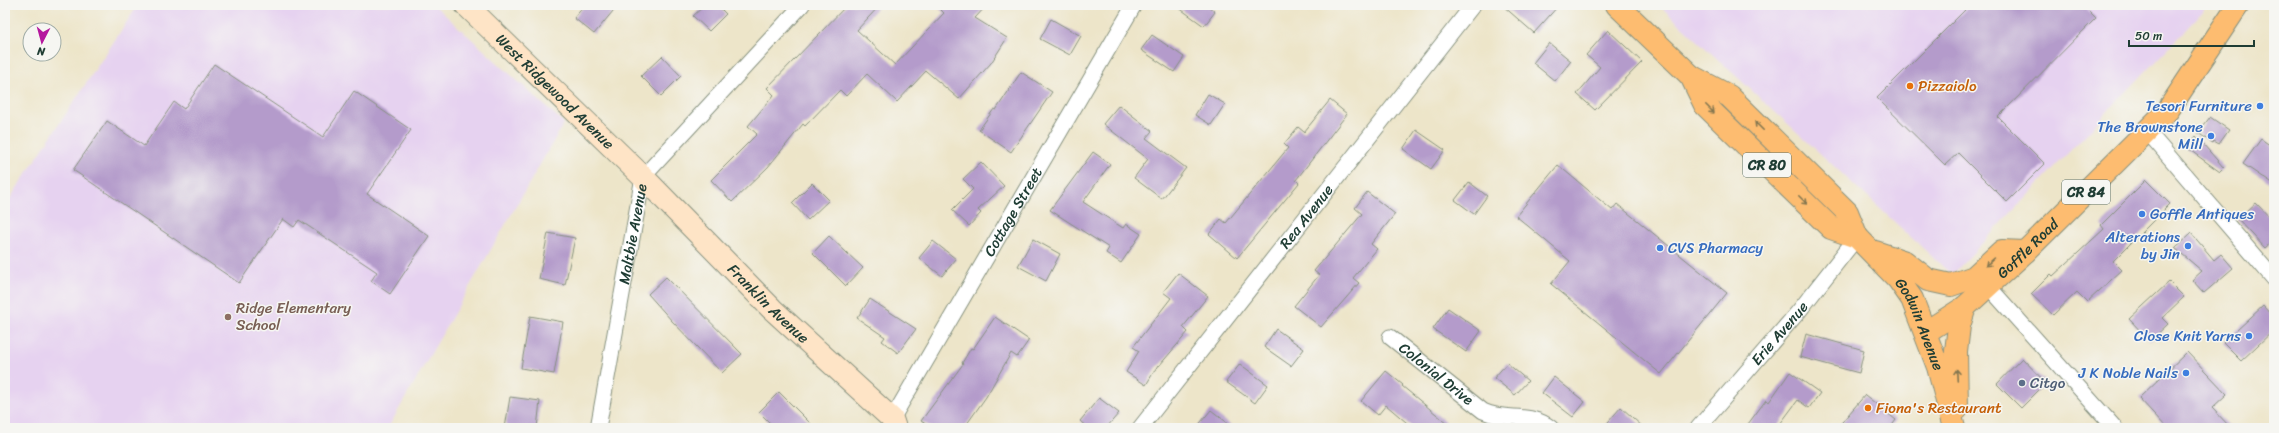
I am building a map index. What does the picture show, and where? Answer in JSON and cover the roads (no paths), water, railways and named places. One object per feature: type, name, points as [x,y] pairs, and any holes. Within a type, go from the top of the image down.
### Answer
[{"type":"main road","name":"Godwin Avenue","points":[[1617,5],[1691,76],[1705,105],[1831,228],[1857,236],[1874,251],[1898,279],[1912,299],[1926,332],[1938,367],[1955,428]]},
{"type":"main road","name":"Goffle Road","points":[[1926,332],[1965,307],[1988,286],[2025,252],[2168,110],[2234,12]]},
{"type":"main road","points":[[1874,251],[1905,262],[1928,280],[1951,285],[1967,281],[1974,277],[2002,252],[2025,252]]},
{"type":"main road","points":[[1955,428],[1958,398],[1956,351],[1959,326],[1965,307]]},
{"type":"street","name":"West Ridgewood Avenue","points":[[466,5],[643,178]]},
{"type":"street","name":"Maltbie Avenue","points":[[598,428],[643,178],[802,5]]},
{"type":"street","name":"Cottage Street","points":[[894,423],[1134,5]]},
{"type":"street","name":"Rea Avenue","points":[[1140,428],[1473,5]]},
{"type":"street","points":[[2147,131],[2274,280]]},
{"type":"street","name":"Franklin Avenue","points":[[643,178],[772,309],[894,423]]},
{"type":"street","name":"Erie Avenue","points":[[1698,428],[1799,311],[1857,236]]},
{"type":"street","points":[[1988,286],[2115,428]]},
{"type":"street","name":"Colonial Drive","points":[[1390,337],[1483,411],[1494,417],[1526,417],[1538,420],[1550,428]]},
{"type":"place","name":"Pizzaiolo","points":[[1910,86]]},
{"type":"place","name":"Tesori Furniture","points":[[2260,106]]},
{"type":"place","name":"The Brownstone Mill","points":[[2211,136]]},
{"type":"place","name":"Goffle Antiques","points":[[2142,214]]},
{"type":"place","name":"Alterations by Jin","points":[[2188,246]]},
{"type":"place","name":"CVS Pharmacy","points":[[1660,248]]},
{"type":"place","name":"Ridge Elementary School","points":[[228,317]]},
{"type":"place","name":"Close Knit Yarns","points":[[2249,336]]},
{"type":"place","name":"J K Noble Nails","points":[[2186,373]]},
{"type":"place","name":"Citgo","points":[[2022,383]]},
{"type":"place","name":"Fiona's Restaurant","points":[[1868,408]]}]
